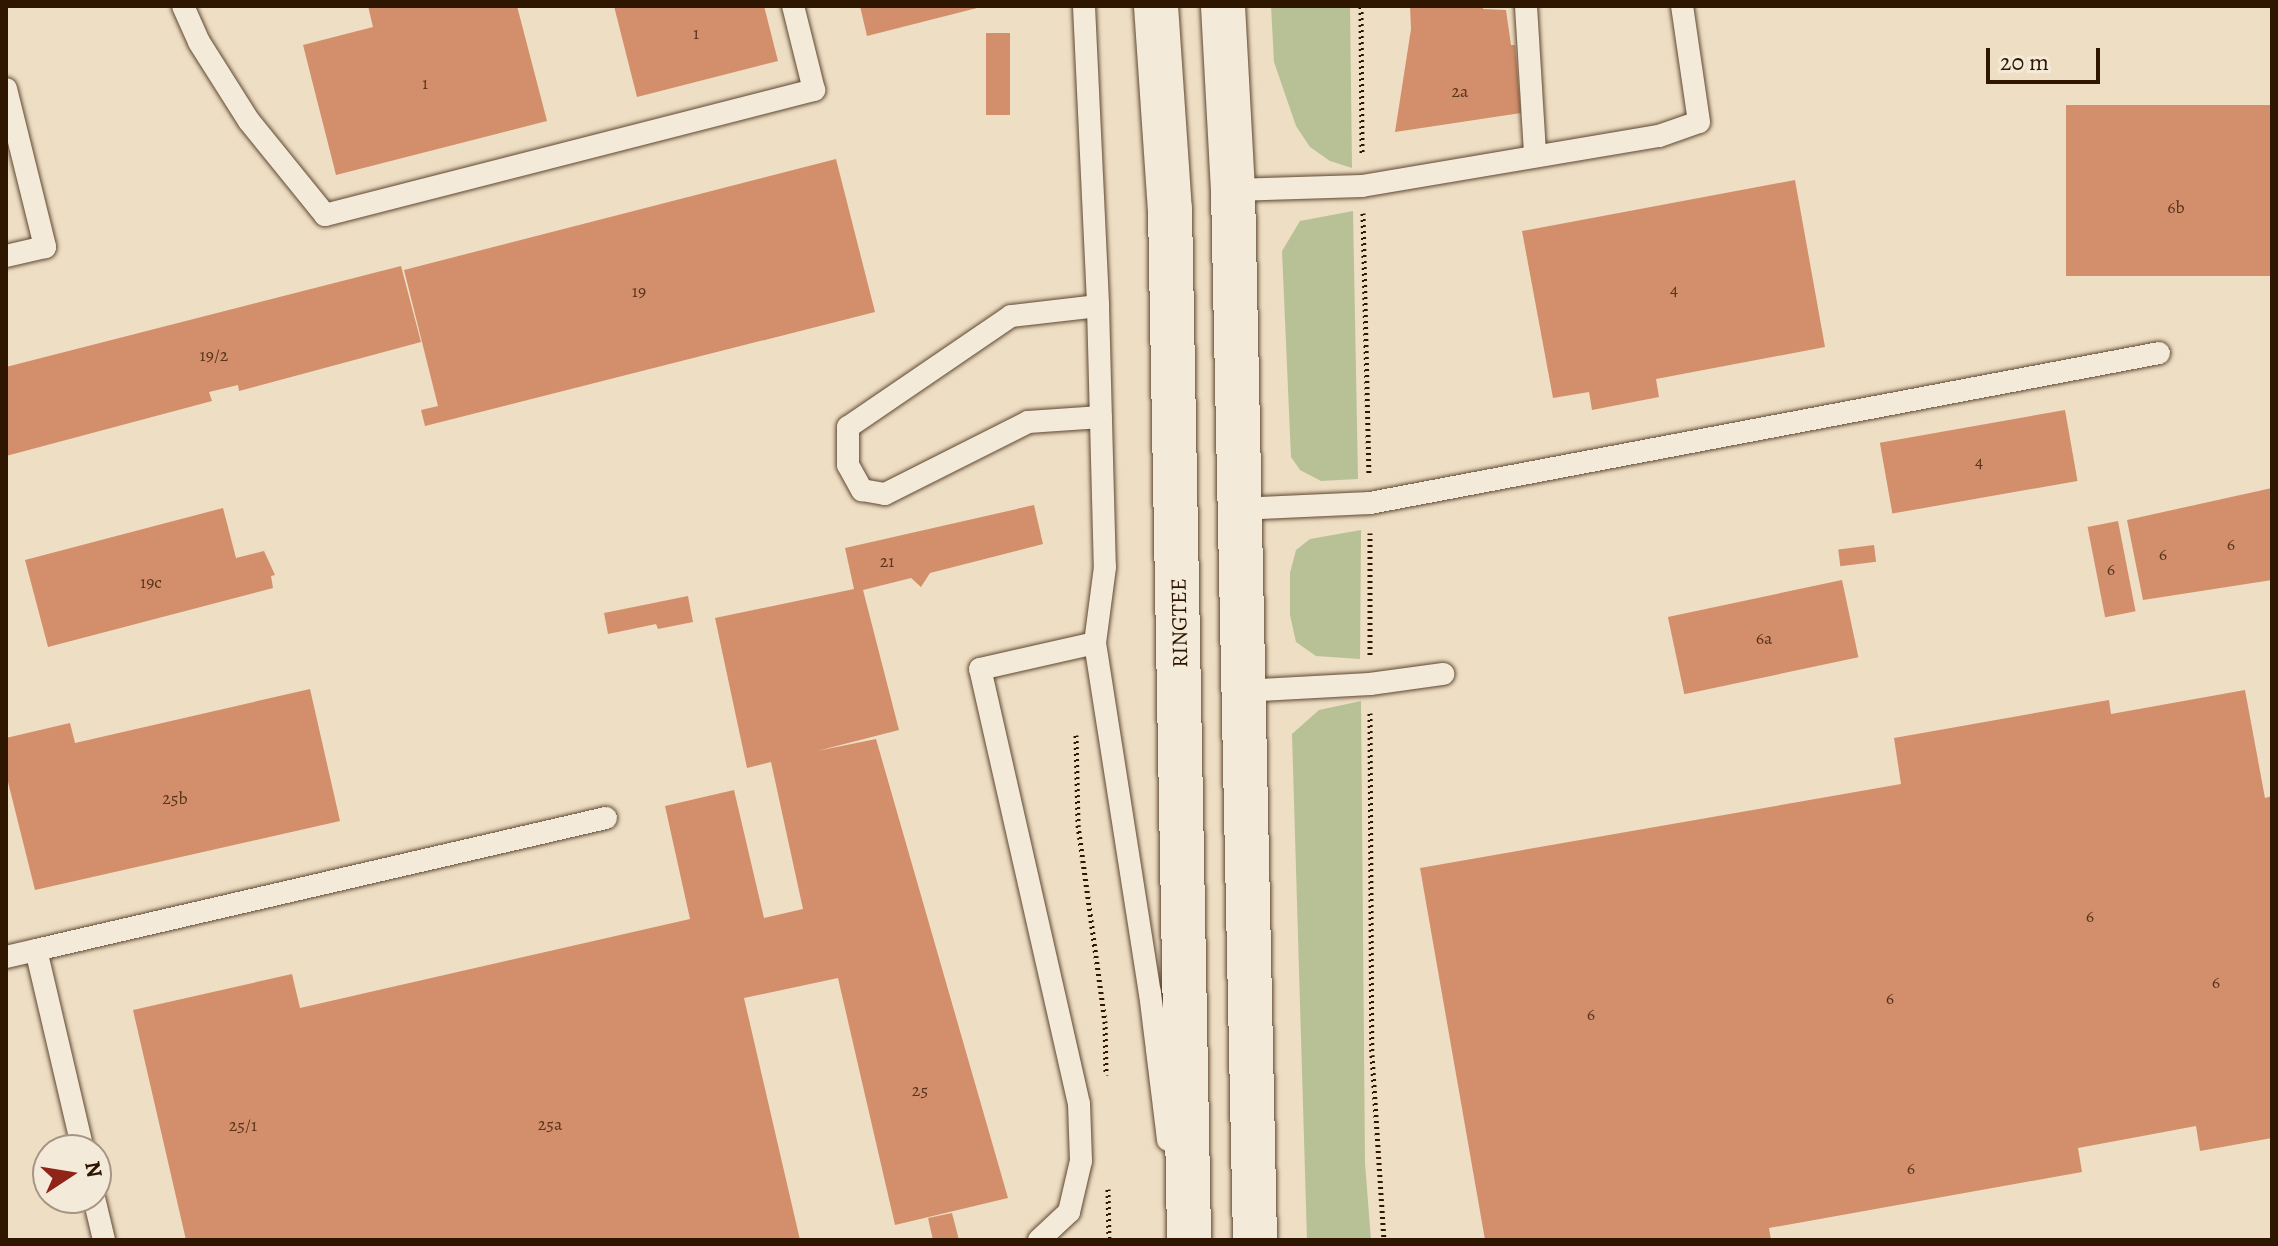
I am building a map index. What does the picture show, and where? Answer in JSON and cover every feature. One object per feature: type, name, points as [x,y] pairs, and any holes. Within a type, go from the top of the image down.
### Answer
[{"type":"main road","name":"RINGTEE","points":[[1156,6],[1170,209],[1189,1240]]},
{"type":"main road","points":[[1223,6],[1233,190],[1255,1240]]},
{"type":"lane","points":[[183,6],[199,42],[249,121],[325,215],[814,90],[793,6]]},
{"type":"lane","points":[[1084,6],[1098,306],[1105,567],[1095,643],[1150,993],[1180,1240]]},
{"type":"lane","points":[[1526,6],[1535,155]]},
{"type":"lane","points":[[1233,190],[1362,186],[1659,136],[1699,122],[1682,6]]},
{"type":"lane","points":[[6,89],[45,247],[6,256]]},
{"type":"lane","points":[[1098,306],[1011,316],[848,427],[848,465],[862,490],[885,494],[1028,422],[1101,417]]},
{"type":"lane","points":[[1238,509],[1370,503],[2159,353]]},
{"type":"lane","points":[[1039,1240],[1069,1212],[1081,1161],[1079,1104],[980,669],[1095,643]]},
{"type":"lane","points":[[1242,691],[1370,684],[1443,674]]},
{"type":"lane","points":[[6,957],[606,818]]},
{"type":"lane","points":[[36,950],[79,1134]]},
{"type":"lane","points":[[98,1214],[104,1240]]},
{"type":"path","points":[[1361,6],[1370,503],[1372,1055],[1384,1240]]},
{"type":"green space","points":[[1271,6],[1350,6],[1352,168],[1330,161],[1310,147],[1296,126],[1274,62]]},
{"type":"green space","points":[[1353,211],[1358,479],[1321,481],[1300,470],[1291,457],[1282,251],[1300,221]]},
{"type":"green space","points":[[1361,530],[1360,659],[1316,656],[1296,642],[1290,615],[1290,573],[1296,550],[1310,539]]},
{"type":"green space","points":[[1361,701],[1365,1163],[1371,1240],[1307,1240],[1292,734],[1319,710]]},
{"type":"building","points":[[368,6],[517,6],[547,121],[336,175],[303,45],[373,27]]},
{"type":"building","points":[[614,6],[764,6],[778,61],[637,97]]},
{"type":"building","points":[[860,6],[981,6],[981,7],[867,36]]},
{"type":"building","points":[[1410,6],[1483,6],[1483,9],[1506,10],[1511,45],[1515,45],[1521,113],[1395,132],[1411,29]]},
{"type":"building","points":[[986,33],[1010,33],[1010,115],[986,115]]},
{"type":"building","points":[[2066,105],[2272,105],[2272,276],[2066,276]]},
{"type":"building","points":[[836,159],[875,312],[425,426],[421,410],[438,406],[404,270]]},
{"type":"building","points":[[1795,180],[1825,347],[1656,379],[1659,397],[1592,410],[1589,392],[1553,398],[1522,231]]},
{"type":"building","points":[[401,266],[421,342],[239,391],[238,385],[209,392],[212,401],[6,456],[6,367]]},
{"type":"building","points":[[2065,410],[2078,481],[1892,514],[1880,443]]},
{"type":"building","points":[[2272,488],[2272,580],[2143,600],[2127,520]]},
{"type":"building","points":[[1034,505],[1043,544],[930,573],[921,587],[911,578],[863,590],[899,730],[817,751],[876,739],[1008,1198],[895,1225],[838,978],[744,998],[800,1240],[186,1240],[133,1010],[292,974],[300,1008],[690,919],[665,806],[734,790],[764,918],[803,909],[771,762],[747,768],[715,618],[854,589],[845,548]]},
{"type":"building","points":[[223,508],[236,558],[264,551],[275,575],[271,576],[273,588],[48,647],[25,560]]},
{"type":"building","points":[[2118,521],[2136,611],[2105,617],[2088,527]]},
{"type":"building","points":[[1874,545],[1876,562],[1840,566],[1838,549]]},
{"type":"building","points":[[1842,580],[1858,657],[1684,694],[1668,617]]},
{"type":"building","points":[[688,596],[693,622],[658,629],[656,624],[608,634],[604,613]]},
{"type":"building","points":[[310,689],[340,821],[35,890],[6,774],[6,738],[70,723],[75,743]]},
{"type":"building","points":[[2245,690],[2265,798],[2272,796],[2272,1138],[2200,1151],[2196,1126],[2078,1148],[2082,1172],[1769,1228],[1771,1240],[1485,1240],[1420,868],[1901,784],[1894,738],[2109,700],[2111,714]]},
{"type":"building","points":[[952,1213],[959,1240],[933,1240],[928,1218]]}]
